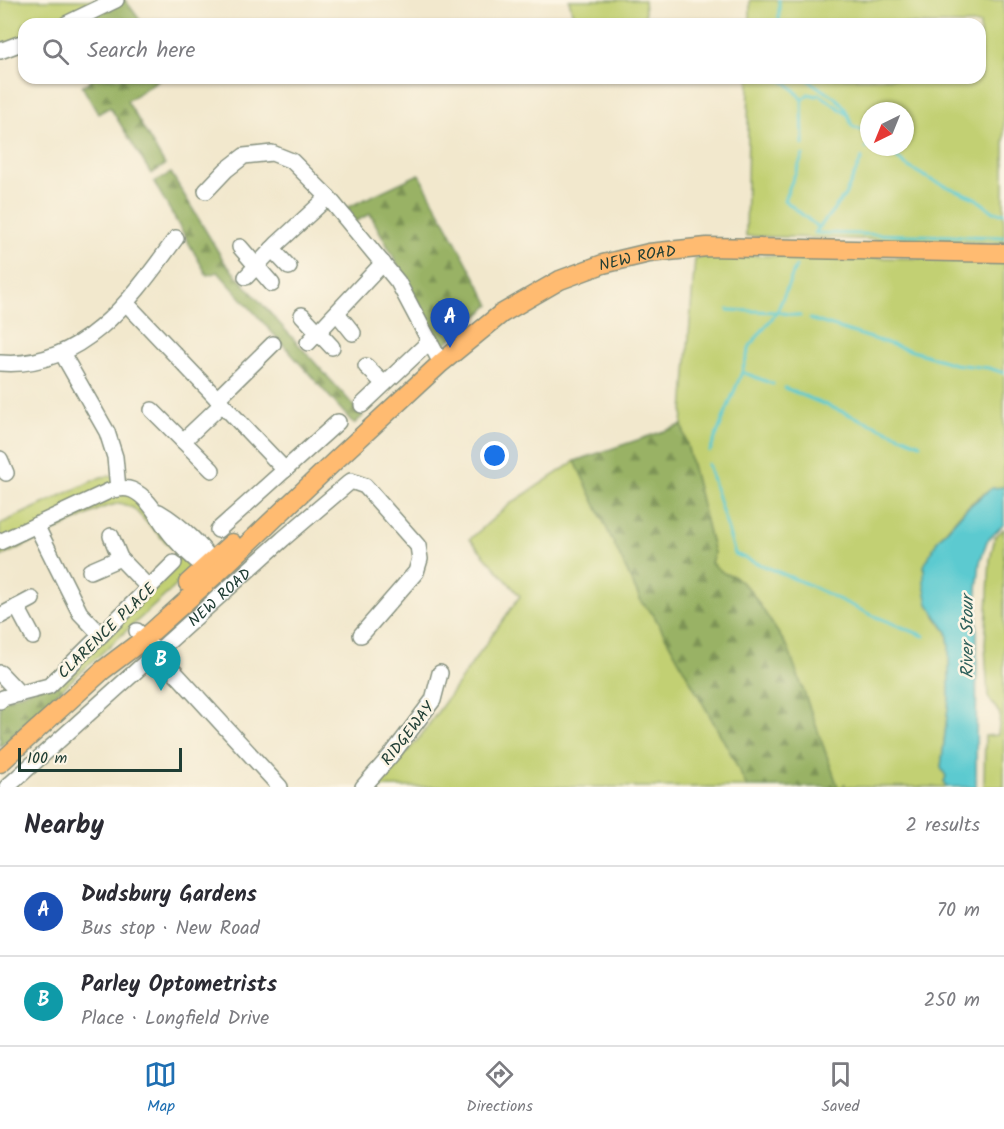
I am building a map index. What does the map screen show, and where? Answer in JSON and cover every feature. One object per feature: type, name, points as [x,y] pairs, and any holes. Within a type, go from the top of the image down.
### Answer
[{"type":"main road","name":"NEW ROAD","points":[[0,763],[103,670],[262,517],[336,460],[441,363],[501,314],[560,280],[603,264],[650,253],[707,247],[1004,253]]},
{"type":"street","points":[[78,18],[116,0]]},
{"type":"street","points":[[0,51],[18,44]]},
{"type":"street","points":[[206,191],[226,170],[244,156],[272,153],[292,161],[328,197],[398,282],[441,363]]},
{"type":"street","points":[[251,272],[272,249],[328,197]]},
{"type":"street","points":[[0,363],[16,365],[62,353],[80,344],[126,303],[176,238]]},
{"type":"street","points":[[240,247],[251,272],[272,284]]},
{"type":"street","points":[[272,249],[289,267]]},
{"type":"street","points":[[313,338],[383,263]]},
{"type":"street","points":[[126,303],[285,470]]},
{"type":"street","points":[[337,312],[353,333]]},
{"type":"street","points":[[302,315],[313,338],[332,347]]},
{"type":"street","points":[[362,405],[430,341]]},
{"type":"street","points":[[183,441],[273,344]]},
{"type":"street","points":[[62,353],[107,432],[115,457],[118,489]]},
{"type":"street","points":[[366,366],[384,384]]},
{"type":"street","points":[[152,410],[212,470]]},
{"type":"street","points":[[219,530],[338,422]]},
{"type":"street","name":"NEW ROAD","points":[[8,787],[283,539],[351,482],[365,486],[418,546],[420,559],[416,572],[361,635]]},
{"type":"street","points":[[0,542],[109,491],[133,490],[154,509],[167,530],[211,567]]},
{"type":"street","points":[[36,525],[80,613],[101,634]]},
{"type":"street","points":[[111,536],[120,558],[149,588]]},
{"type":"street","points":[[90,571],[120,558]]},
{"type":"street","name":"CLARENCE PLACE","points":[[0,701],[49,686],[174,563]]},
{"type":"street","points":[[0,616],[32,599]]},
{"type":"street","points":[[17,607],[33,637]]},
{"type":"street","points":[[140,635],[280,787]]},
{"type":"street","points":[[0,673],[20,693]]},
{"type":"street","name":"RIDGEWAY","points":[[363,787],[393,753],[433,700],[440,673]]},
{"type":"green space","points":[[0,0],[116,0],[78,18],[18,18],[18,44],[0,51]]},
{"type":"green space","points":[[116,0],[125,0],[138,18],[82,18]]},
{"type":"green space","points":[[569,0],[644,0],[646,18],[574,18]]},
{"type":"green space","points":[[750,0],[1004,0],[1004,243],[746,236],[749,84],[986,84],[986,18],[750,18]]},
{"type":"green space","points":[[85,84],[152,84],[127,101],[165,165],[151,174],[110,107],[98,114],[82,86]]},
{"type":"green space","points":[[171,173],[225,263],[363,416],[354,424],[218,272],[207,275],[154,182]]},
{"type":"green space","points":[[419,174],[490,305],[442,346],[370,214],[354,222],[346,208]]},
{"type":"green space","points":[[729,255],[1004,260],[1004,487],[984,493],[975,500],[937,541],[935,616],[947,632],[949,645],[949,699],[941,767],[946,776],[944,782],[946,787],[846,787],[845,784],[838,787],[788,648],[750,590],[734,576],[725,574],[711,563],[714,553],[682,425],[695,258]]},
{"type":"green space","points":[[682,425],[714,553],[711,563],[725,574],[734,576],[750,590],[788,648],[838,787],[747,787],[653,614],[642,603],[575,461]]},
{"type":"green space","points":[[575,461],[642,603],[653,614],[747,787],[377,787],[420,737],[520,596],[470,539],[510,504]]},
{"type":"green space","points":[[117,475],[200,564],[62,689],[53,682],[180,557],[133,508],[120,503],[102,508],[0,557],[0,524],[101,477]]},
{"type":"green space","points":[[1004,529],[1004,787],[984,787],[985,736],[998,735],[1000,714],[988,697],[985,645],[990,560],[995,537]]},
{"type":"green space","points":[[53,682],[62,689],[0,747],[0,701]]},
{"type":"water","name":"River Stour","points":[[1004,487],[1004,524],[987,541],[980,562],[977,590],[976,787],[946,787],[944,782],[946,776],[941,768],[949,699],[949,645],[947,632],[928,604],[924,584],[924,566],[937,541],[965,510],[992,488]]},
{"type":"waterway","points":[[779,0],[779,18]]},
{"type":"waterway","points":[[788,84],[802,100]]},
{"type":"waterway","points":[[815,84],[840,102],[847,114]]},
{"type":"waterway","points":[[803,145],[802,100],[808,94],[817,96],[819,94],[848,115],[852,126],[860,129]]},
{"type":"waterway","points":[[803,155],[784,200],[819,228]]},
{"type":"waterway","points":[[894,156],[931,180],[975,198],[994,212],[1004,213]]},
{"type":"waterway","points":[[815,233],[845,195],[862,158]]},
{"type":"waterway","points":[[815,233],[1004,237]]},
{"type":"waterway","points":[[710,451],[750,346],[777,312],[796,266]]},
{"type":"waterway","points":[[728,310],[777,312],[800,316]]},
{"type":"waterway","points":[[810,319],[954,364],[989,368],[1004,373]]},
{"type":"waterway","points":[[742,372],[773,384]]},
{"type":"waterway","points":[[785,388],[920,444]]},
{"type":"waterway","points":[[708,464],[735,554],[924,636]]},
{"type":"place","name":"Dudsbury Gardens","points":[[450,348]]},
{"type":"place","name":"Parley Optometrists","points":[[161,691]]}]
